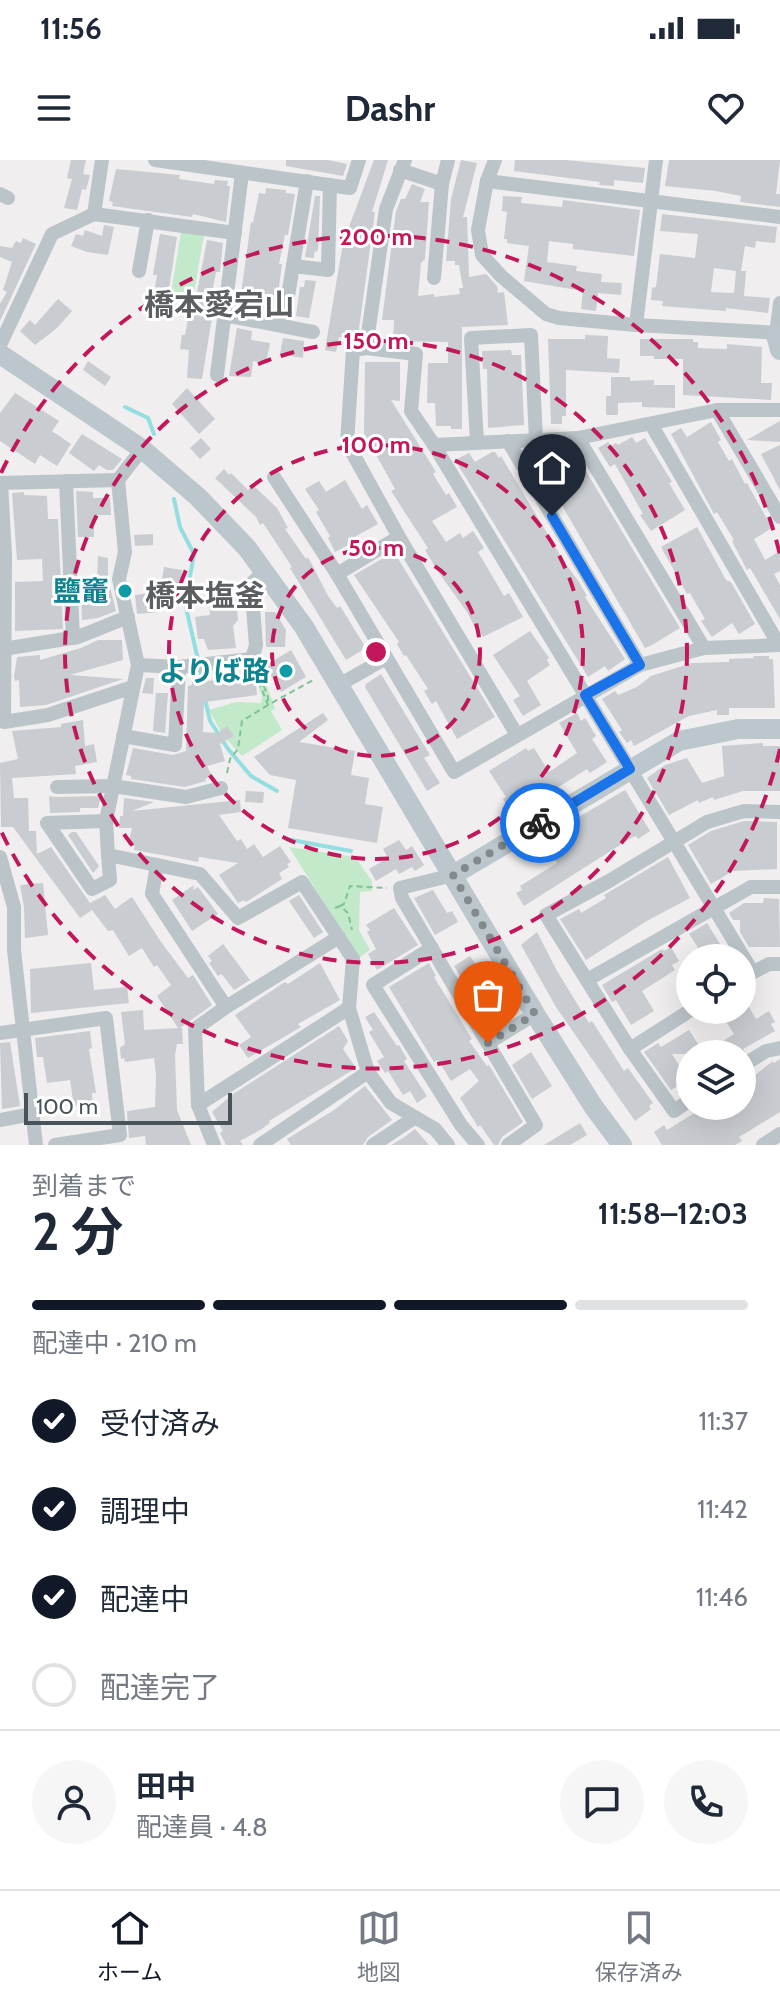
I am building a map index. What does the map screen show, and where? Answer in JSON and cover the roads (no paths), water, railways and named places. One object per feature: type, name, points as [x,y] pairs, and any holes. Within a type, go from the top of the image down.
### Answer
[{"type":"street","points":[[94,214],[102,160]]},
{"type":"street","points":[[155,160],[350,188],[359,160]]},
{"type":"street","points":[[434,278],[442,184],[448,160]]},
{"type":"street","points":[[495,160],[487,181],[478,230],[482,255],[501,276],[546,314],[559,318],[779,339],[780,303]]},
{"type":"street","points":[[636,325],[656,160]]},
{"type":"street","points":[[366,348],[386,209],[402,165],[442,184]]},
{"type":"street","points":[[217,375],[242,173]]},
{"type":"street","points":[[283,326],[307,181]]},
{"type":"street","points":[[487,181],[780,217]]},
{"type":"street","points":[[293,266],[328,270],[330,185]]},
{"type":"street","points":[[0,345],[52,234],[94,214],[235,233]]},
{"type":"street","points":[[139,271],[148,220]]},
{"type":"street","points":[[224,315],[313,332]]},
{"type":"street","points":[[477,442],[471,338],[531,335],[536,440]]},
{"type":"street","points":[[517,735],[347,443],[353,350],[366,348],[416,354],[411,411],[713,906],[732,944]]},
{"type":"street","points":[[0,354],[142,449],[198,497],[247,548],[304,627],[535,1014],[593,1106],[622,1145]]},
{"type":"street","points":[[434,445],[578,438],[717,410],[780,410]]},
{"type":"street","points":[[717,410],[780,517]]},
{"type":"street","points":[[274,477],[337,574],[454,772],[640,665],[704,648],[779,645],[651,424]]},
{"type":"street","points":[[578,438],[704,648]]},
{"type":"street","points":[[508,441],[640,665]]},
{"type":"street","points":[[106,821],[47,823],[92,889],[110,880],[106,821],[138,665],[119,579],[125,552],[118,480],[142,449]]},
{"type":"street","points":[[118,480],[1,483],[4,722],[48,715],[133,687]]},
{"type":"street","points":[[66,481],[73,638]]},
{"type":"street","points":[[337,574],[399,537]]},
{"type":"street","points":[[138,665],[179,667],[252,659],[256,645],[251,584],[264,572]]},
{"type":"street","points":[[3,649],[73,638],[128,617]]},
{"type":"street","points":[[334,678],[386,658]]},
{"type":"street","points":[[123,736],[175,745],[179,667]]},
{"type":"street","points":[[508,1145],[536,1125],[402,898],[400,888],[453,875],[679,741],[712,732],[780,729]]},
{"type":"street","points":[[57,787],[113,786],[186,797],[221,788]]},
{"type":"street","points":[[676,1110],[674,1111],[630,1049],[546,915],[707,822],[744,811],[780,812]]},
{"type":"street","points":[[108,855],[200,874],[238,918],[302,882],[353,959],[349,1008],[368,1072],[383,1096],[435,1129],[448,1145]]},
{"type":"street","points":[[0,857],[14,907],[7,951],[22,1029],[36,1145]]},
{"type":"street","points":[[157,865],[152,894],[226,1007]]},
{"type":"street","points":[[587,980],[751,887],[780,887]]},
{"type":"street","points":[[214,1145],[198,1105],[195,1029],[339,937]]},
{"type":"street","points":[[432,948],[373,985],[461,1125],[478,1145]]},
{"type":"street","points":[[756,970],[769,964],[780,964]]},
{"type":"street","points":[[198,1105],[349,1008]]},
{"type":"street","points":[[488,1043],[535,1014]]},
{"type":"street","points":[[0,1033],[106,1018],[120,1135],[55,1145]]},
{"type":"street","points":[[630,1049],[676,1020]]},
{"type":"street","points":[[756,1057],[780,1048]]},
{"type":"street","points":[[260,1145],[276,1141],[368,1072]]},
{"type":"street","points":[[0,1120],[32,1114]]},
{"type":"street","points":[[373,1145],[414,1118]]},
{"type":"street","points":[[763,1145],[780,1134]]},
{"type":"waterway","points":[[125,407],[148,418],[154,434]]},
{"type":"waterway","points":[[174,499],[180,527],[194,554],[186,598],[187,612],[204,686]]},
{"type":"waterway","points":[[205,699],[210,721],[228,749],[251,776],[277,791]]},
{"type":"waterway","points":[[286,839],[351,851]]},
{"type":"place","name":"鹽竈","points":[[125,591]]},
{"type":"place","name":"よりば路","points":[[286,671]]},
{"type":"district","name":"橋本愛宕山","points":[[219,305]]},
{"type":"district","name":"橋本塩釜","points":[[205,596]]}]
